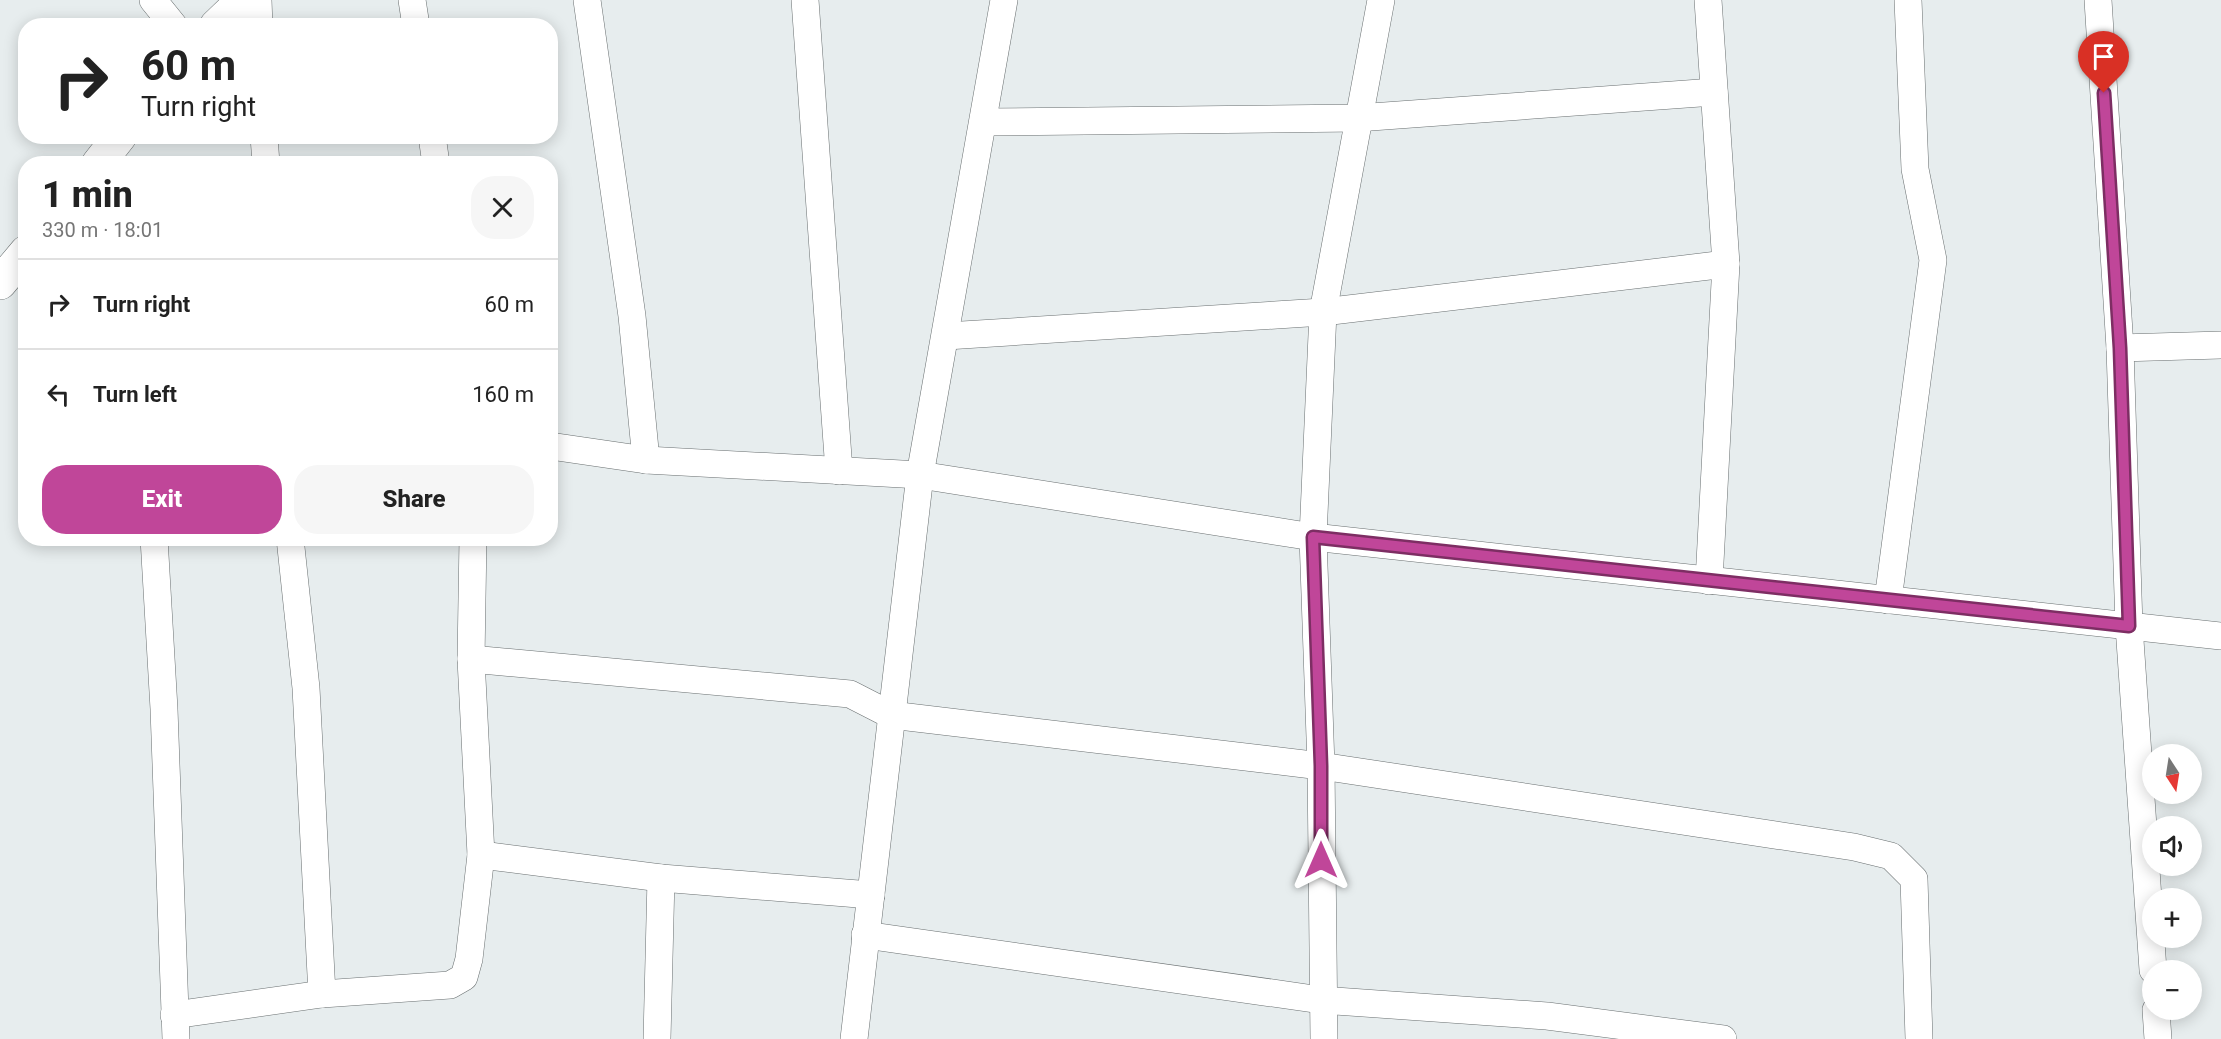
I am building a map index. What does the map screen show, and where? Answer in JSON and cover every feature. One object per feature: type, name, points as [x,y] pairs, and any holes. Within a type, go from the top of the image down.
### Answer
[{"type":"street","points":[[153,0],[168,18]]},
{"type":"street","points":[[224,18],[243,0]]},
{"type":"street","points":[[258,0],[259,18]]},
{"type":"street","points":[[412,0],[415,18]]},
{"type":"street","points":[[586,0],[632,316],[645,460]]},
{"type":"street","points":[[805,0],[839,471]]},
{"type":"street","points":[[854,1039],[920,475],[1004,0]]},
{"type":"street","points":[[1324,1039],[1321,766],[1313,537],[1323,312],[1357,118],[1381,0]]},
{"type":"street","points":[[1708,0],[1726,264],[1709,581]]},
{"type":"street","points":[[1888,600],[1933,260],[1915,169],[1908,0]]},
{"type":"street","points":[[2098,0],[2120,348],[2129,626],[2152,960]]},
{"type":"street","points":[[984,122],[1357,118],[1714,92]]},
{"type":"street","points":[[104,156],[114,144]]},
{"type":"street","points":[[0,283],[18,262]]},
{"type":"street","points":[[946,336],[1323,312],[1726,264]]},
{"type":"street","points":[[2120,348],[2221,345]]},
{"type":"street","points":[[558,447],[645,460],[920,475],[1313,537],[2221,636]]},
{"type":"street","points":[[154,546],[164,709],[175,1027],[322,994],[450,985],[464,977],[469,959],[481,855],[471,659],[473,546]]},
{"type":"street","points":[[291,546],[306,688],[322,994]]},
{"type":"street","points":[[471,659],[850,694],[891,715],[1321,766],[1854,847],[1891,856],[1914,879],[1919,1039]]},
{"type":"street","points":[[481,855],[662,878],[871,895]]},
{"type":"street","points":[[657,1039],[662,878]]},
{"type":"street","points":[[866,935],[1322,1000],[1546,1028],[1723,1039]]},
{"type":"street","points":[[2157,1020],[2158,1039]]},
{"type":"route","points":[[1321,860],[1321,766],[1313,537],[2129,626],[2120,348],[2104,93]]}]
